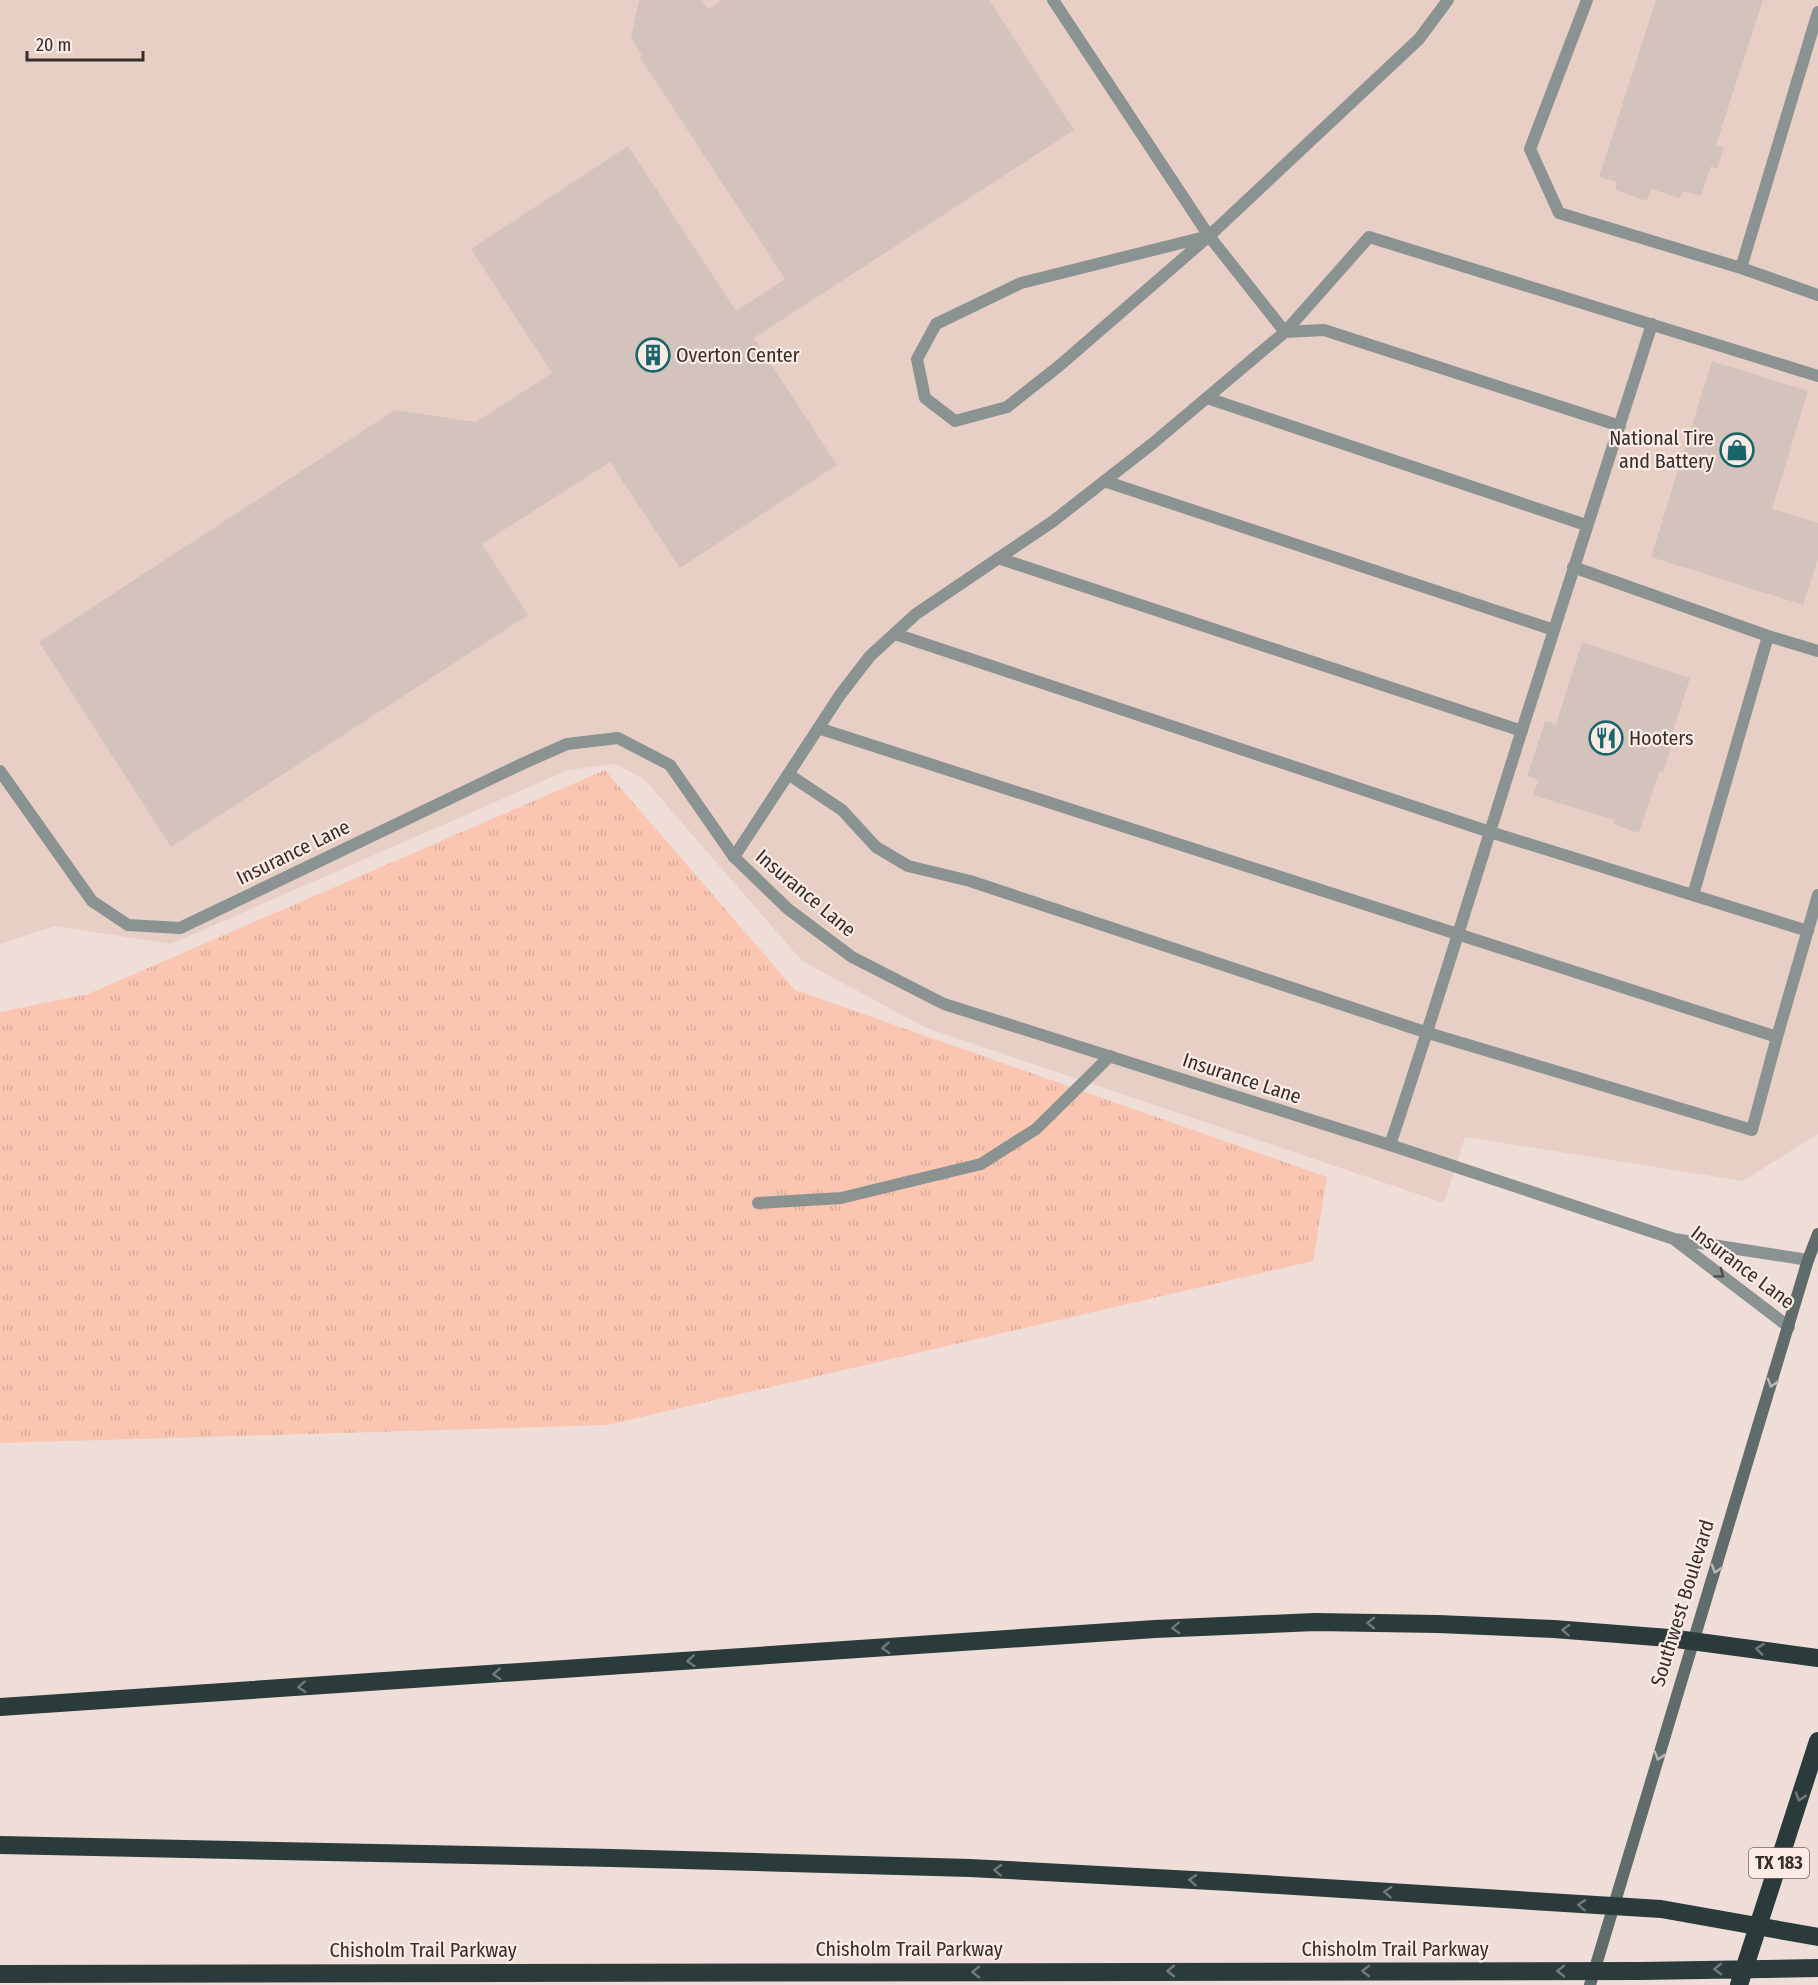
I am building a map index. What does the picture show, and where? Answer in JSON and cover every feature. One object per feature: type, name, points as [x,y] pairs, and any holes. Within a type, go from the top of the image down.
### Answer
[{"type":"highway","points":[[0,1707],[1155,1629],[1315,1622],[1485,1626],[1646,1636],[1818,1658]]},
{"type":"highway","name":"TX 183","points":[[1739,1985],[1818,1741]]},
{"type":"highway","points":[[0,1845],[970,1868],[1661,1910],[1818,1937]]},
{"type":"highway","name":"Chisholm Trail Parkway","points":[[0,1974],[1641,1971],[1818,1968]]},
{"type":"main road","name":"Southwest Boulevard","points":[[1590,1985],[1789,1327],[1813,1262],[1818,1234]]},
{"type":"street","points":[[1053,0],[1209,236],[1285,332]]},
{"type":"street","points":[[1209,236],[1021,283],[936,324],[917,359],[925,398],[955,422],[1007,407],[1059,366],[1209,236],[1419,39],[1448,0]]},
{"type":"street","points":[[1587,0],[1530,148],[1559,213],[1741,268],[1818,295]]},
{"type":"street","points":[[1741,268],[1818,12]]},
{"type":"street","points":[[734,857],[840,694],[870,656],[916,614],[1052,522],[1207,398],[1285,332],[1369,237],[1818,376]]},
{"type":"street","points":[[1302,314],[1324,330],[1620,426]]},
{"type":"street","points":[[1390,1145],[1428,1033],[1586,525],[1652,324]]},
{"type":"street","points":[[1285,332],[1324,330]]},
{"type":"street","points":[[1207,398],[1586,525]]},
{"type":"street","points":[[1104,481],[1554,630]]},
{"type":"street","points":[[998,558],[1522,730]]},
{"type":"street","points":[[1573,567],[1768,636],[1818,651]]},
{"type":"street","points":[[895,634],[1491,832],[1808,931]]},
{"type":"street","points":[[1693,895],[1768,636]]},
{"type":"street","points":[[818,728],[1776,1037]]},
{"type":"street","name":"Insurance Lane","points":[[2,779],[92,901],[128,925],[180,928],[567,744],[618,738],[670,765],[734,857],[788,909],[852,957],[944,1004],[1390,1145],[1674,1239],[1813,1262]]},
{"type":"street","points":[[788,774],[842,810],[876,847],[908,866],[970,881],[1428,1033],[1752,1130],[1776,1037],[1818,895]]},
{"type":"street","points":[[758,1203],[841,1198],[981,1164],[1036,1129],[1110,1056]]},
{"type":"street","name":"Insurance Lane","points":[[1674,1239],[1789,1327]]},
{"type":"shaded area","points":[[0,0],[1818,0],[1818,1134],[1743,1181],[1465,1137],[1444,1203],[924,1027],[802,961],[644,779],[615,764],[568,770],[171,944],[55,926],[0,944]]},
{"type":"green space","points":[[605,770],[795,990],[1327,1177],[1313,1261],[607,1425],[0,1443],[0,1012],[88,994]]},
{"type":"building","points":[[639,0],[702,0],[708,9],[721,0],[989,0],[1074,130],[754,338],[837,465],[680,568],[610,462],[482,544],[528,615],[171,847],[39,642],[395,410],[476,422],[552,373],[471,249],[628,146],[736,311],[785,279],[639,56],[642,55],[631,38]]},
{"type":"building","points":[[1656,0],[1763,0],[1716,145],[1724,148],[1717,169],[1711,166],[1701,196],[1682,191],[1680,198],[1651,189],[1647,201],[1615,190],[1617,182],[1599,177]]},
{"type":"building","name":"National Tire and Battery","points":[[1712,361],[1808,391],[1772,509],[1818,523],[1818,559],[1803,605],[1651,557]]},
{"type":"building","name":"Hooters","points":[[1582,642],[1690,678],[1671,737],[1674,739],[1663,773],[1659,772],[1639,833],[1613,824],[1614,820],[1533,795],[1538,780],[1527,776],[1545,721],[1556,724]]},
{"type":"place","name":"Overton Center","points":[[653,355]]},
{"type":"place","name":"National Tire and Battery","points":[[1737,450]]},
{"type":"place","name":"Hooters","points":[[1606,738]]}]
